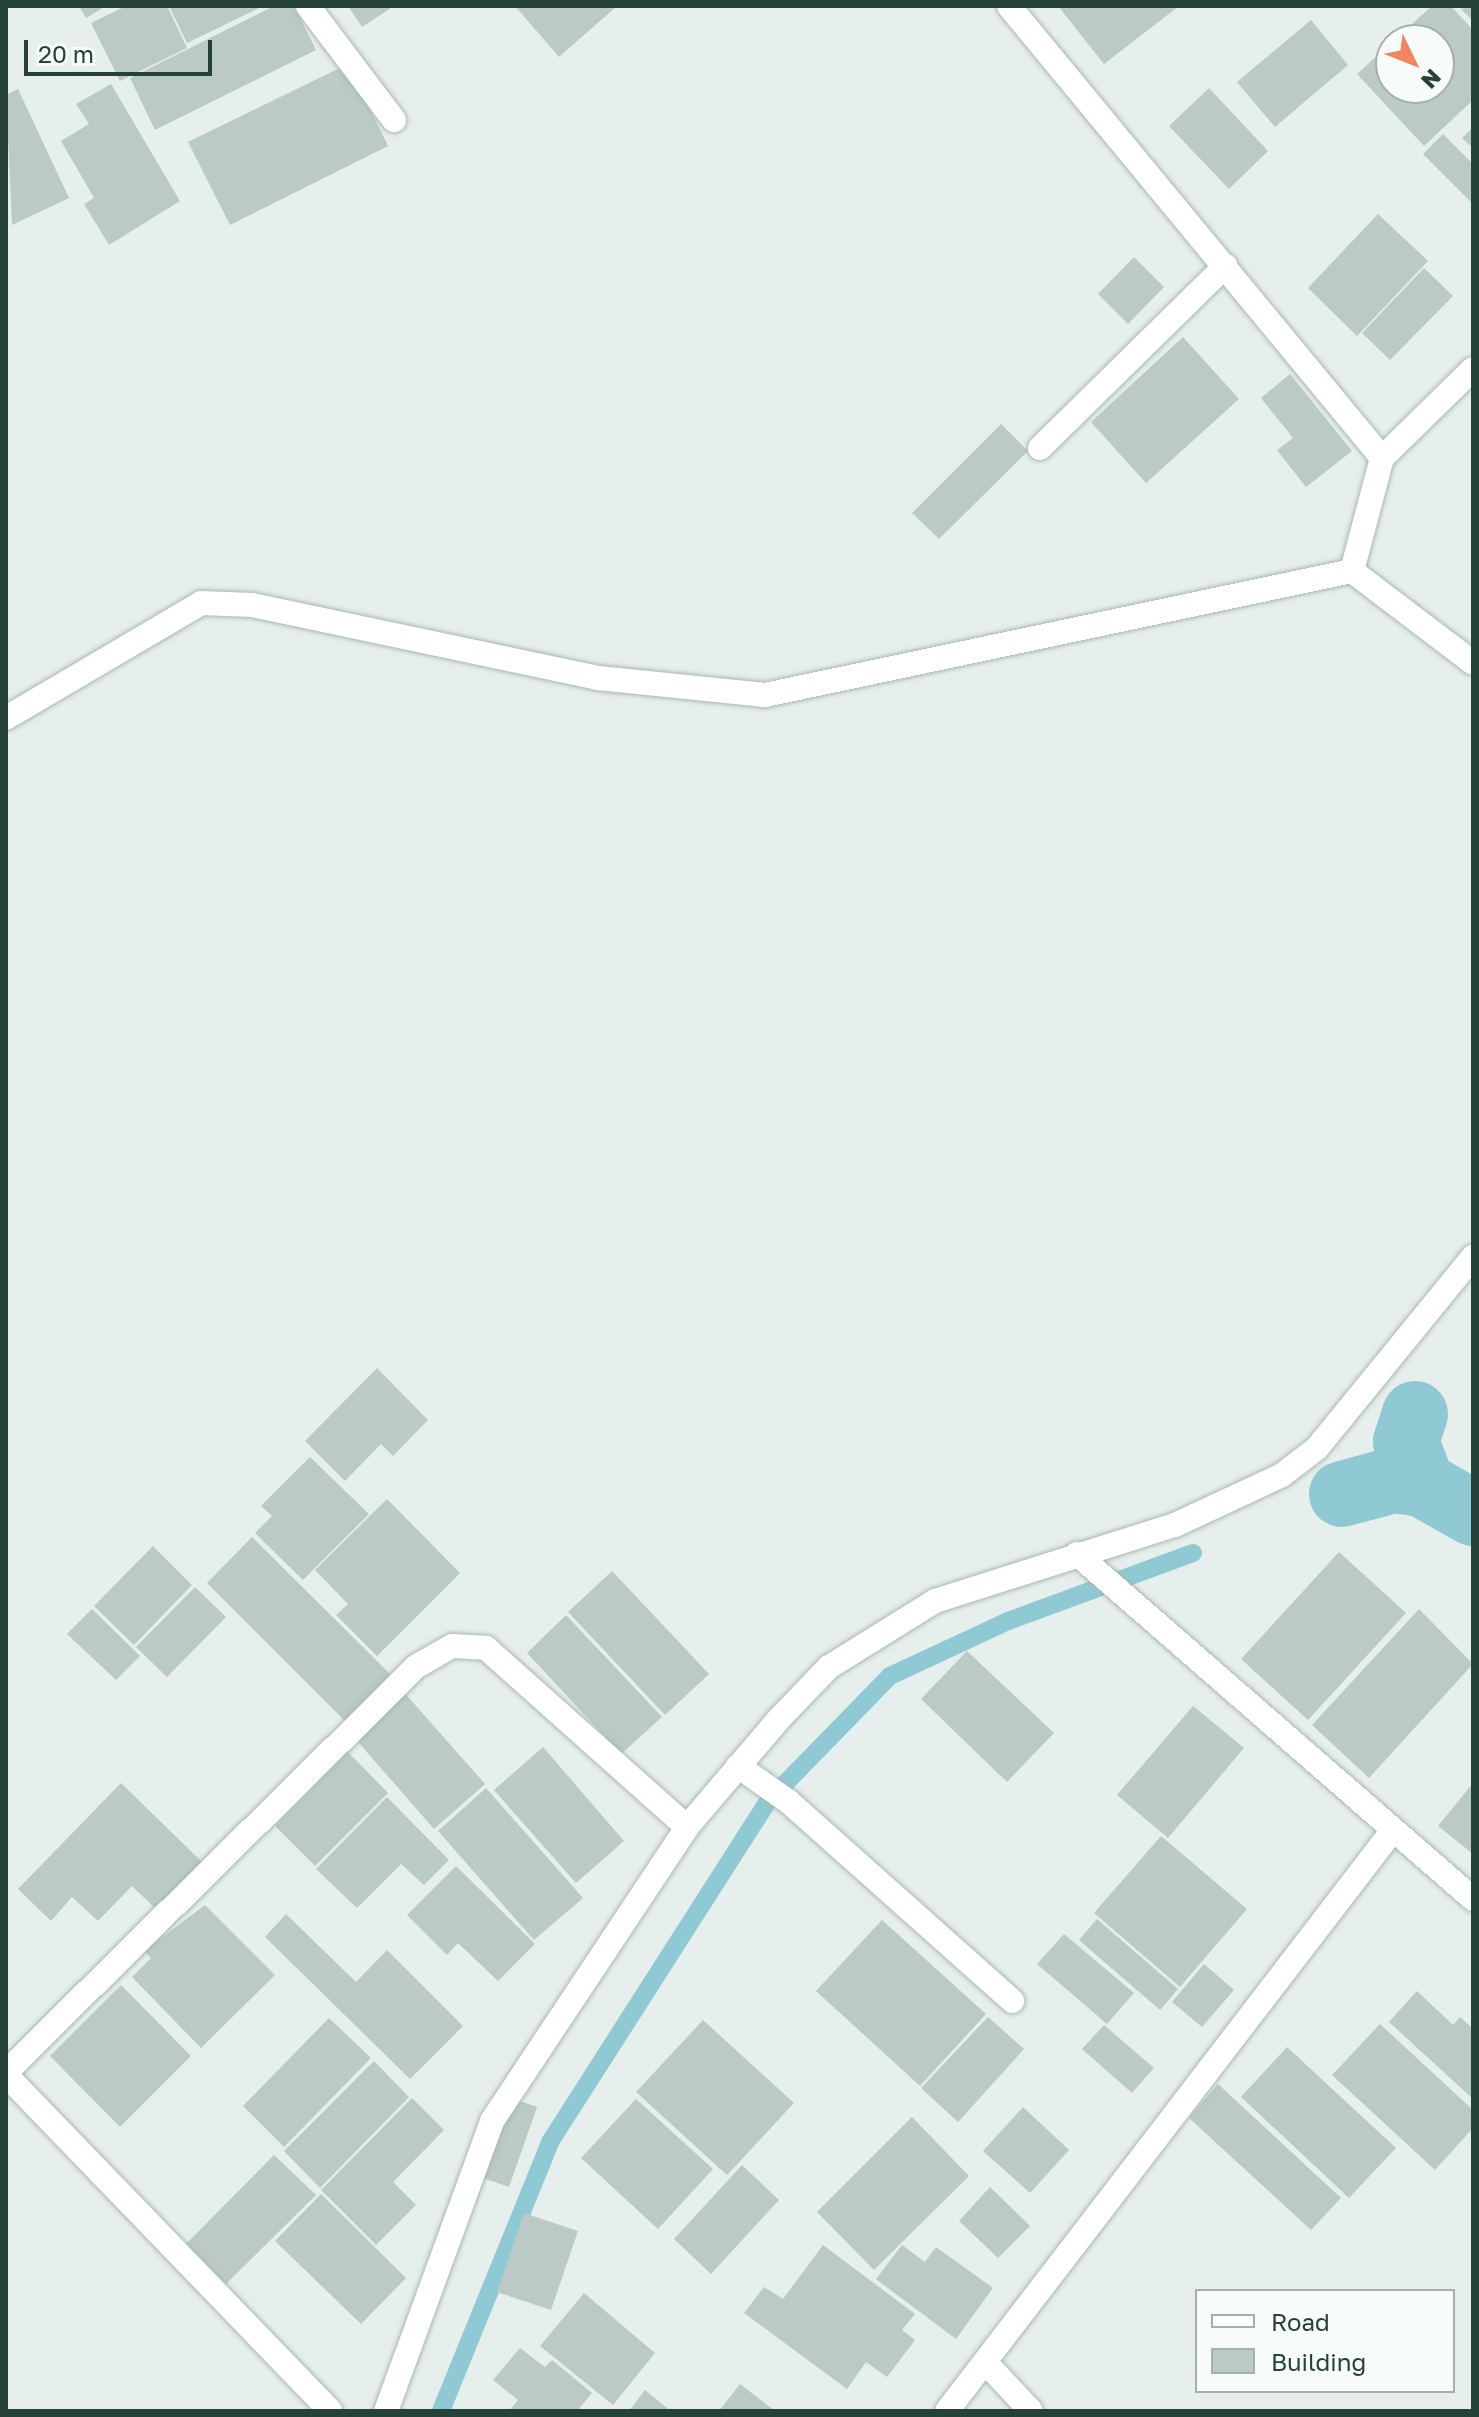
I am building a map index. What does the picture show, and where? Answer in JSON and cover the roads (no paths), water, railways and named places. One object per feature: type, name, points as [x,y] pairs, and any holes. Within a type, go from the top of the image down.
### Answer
[{"type":"street","points":[[308,6],[394,120]]},
{"type":"street","points":[[1009,6],[1225,266],[1378,467]]},
{"type":"street","points":[[1040,448],[1225,266]]},
{"type":"street","points":[[1353,564],[1378,467],[1473,369]]},
{"type":"street","points":[[1353,564],[1473,663]]},
{"type":"street","points":[[6,718],[201,603],[252,605],[598,678],[765,695],[1353,564]]},
{"type":"street","points":[[386,2411],[492,2121],[687,1827],[829,1667],[887,1626],[935,1601],[1212,1511],[1282,1475],[1317,1448],[1473,1257]]},
{"type":"street","points":[[1077,1554],[1105,1582],[1473,1899]]},
{"type":"street","points":[[331,2411],[6,2073],[417,1666],[452,1646],[486,1648],[687,1827]]},
{"type":"street","points":[[738,1766],[789,1802],[1012,2001]]},
{"type":"street","points":[[947,2411],[987,2364],[1393,1830]]},
{"type":"street","points":[[987,2364],[1031,2411]]},
{"type":"waterway","points":[[1415,1414],[1406,1442],[1422,1484]]},
{"type":"waterway","points":[[1342,1494],[1394,1480],[1422,1484],[1473,1513]]},
{"type":"waterway","points":[[441,2411],[550,2142],[768,1801],[890,1676],[1008,1621],[1193,1553]]}]
